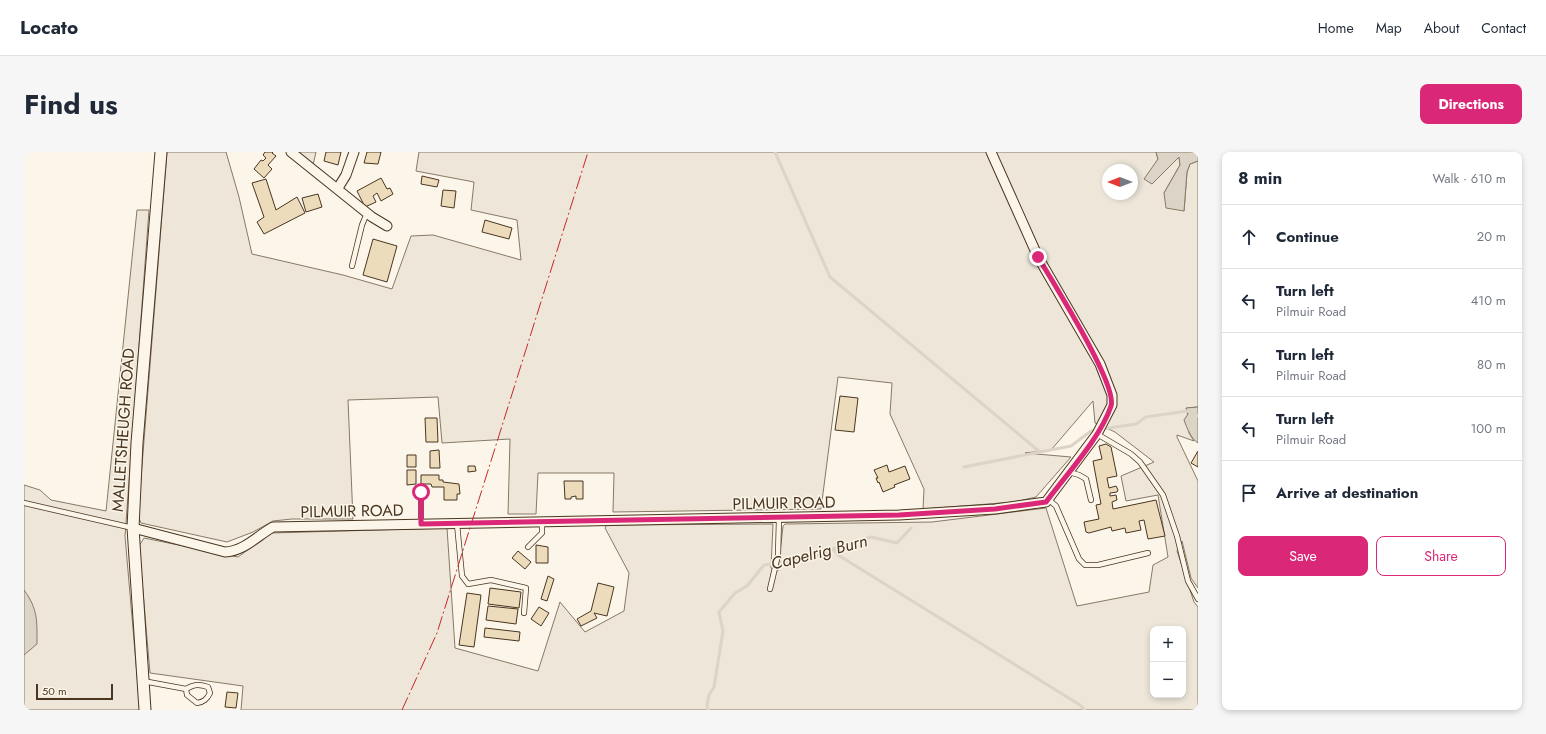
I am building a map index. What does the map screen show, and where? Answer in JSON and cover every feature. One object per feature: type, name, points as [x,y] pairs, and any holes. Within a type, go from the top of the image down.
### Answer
[{"type":"street","name":"MALLETSHEUGH ROAD","points":[[145,710],[133,528],[137,443],[161,152]]},
{"type":"street","points":[[291,152],[338,188],[367,213],[388,226]]},
{"type":"street","points":[[338,188],[346,174],[354,152]]},
{"type":"street","points":[[991,152],[1038,257],[1100,364],[1112,395],[1112,405],[1097,434],[1048,499]]},
{"type":"street","name":"PILMUIR ROAD","points":[[133,528],[225,552],[234,551],[249,544],[273,527],[899,515],[995,509],[1046,502],[1048,499]]},
{"type":"lane","points":[[352,266],[362,225],[367,213]]},
{"type":"lane","points":[[1097,434],[1131,454],[1140,462],[1163,496],[1177,536],[1188,582],[1198,599]]},
{"type":"lane","points":[[1068,472],[1086,479],[1091,500]]},
{"type":"lane","points":[[421,492],[421,524]]},
{"type":"lane","points":[[1048,499],[1056,506],[1079,559],[1085,565],[1098,565],[1148,553]]},
{"type":"lane","points":[[24,503],[133,528]]},
{"type":"lane","points":[[770,589],[778,555],[779,518]]},
{"type":"lane","points":[[528,547],[542,533],[542,522]]},
{"type":"lane","points":[[457,524],[462,576],[468,584],[490,580],[526,588],[524,613]]},
{"type":"lane","points":[[143,682],[186,689],[194,684],[199,684],[208,687],[210,693],[203,702],[197,702],[187,695],[186,689]]},
{"type":"shaded area","points":[[167,152],[226,152],[239,197],[252,254],[343,275],[392,289],[411,236],[433,235],[521,260],[517,220],[471,210],[474,182],[416,171],[419,152],[1156,152],[1158,159],[1152,184],[1179,157],[1180,165],[1164,193],[1184,211],[1187,172],[1190,164],[1198,161],[1198,407],[1187,408],[1189,433],[1194,441],[1177,435],[1177,437],[1198,481],[1198,588],[1191,578],[1182,541],[1177,551],[1194,602],[1198,607],[1198,710],[241,710],[243,686],[150,673],[139,546],[144,538],[238,557],[271,533],[447,528],[455,648],[538,671],[560,602],[585,632],[624,611],[629,573],[605,528],[607,525],[773,524],[771,568],[778,571],[783,526],[785,524],[932,522],[1046,508],[1077,606],[1149,592],[1153,565],[1168,557],[1158,495],[1126,501],[1121,476],[1154,462],[1115,432],[1095,423],[1093,401],[1051,450],[1025,453],[1071,457],[1036,497],[1014,502],[923,509],[924,489],[890,414],[892,383],[838,377],[821,509],[613,512],[614,473],[538,473],[536,514],[508,514],[510,439],[442,443],[438,397],[348,400],[353,519],[292,519],[273,521],[253,532],[227,542],[141,523],[138,516]]},
{"type":"shaded area","points":[[297,152],[316,152],[313,165]]},
{"type":"shaded area","points":[[1156,152],[1198,152],[1198,161],[1190,164],[1187,172],[1184,211],[1166,208],[1164,193],[1180,165],[1179,157],[1152,184],[1144,179],[1158,159]]},
{"type":"shaded area","points":[[137,210],[149,210],[125,536],[140,710],[24,710],[24,485],[40,490],[51,500],[106,511]]},
{"type":"shaded area","points":[[1198,407],[1198,443],[1191,436],[1184,420],[1188,414],[1186,408]]},
{"type":"shaded area","points":[[24,590],[32,603],[36,616],[37,644],[24,655]]},
{"type":"building","points":[[265,152],[273,152],[272,153],[276,156],[268,165],[272,169],[264,178],[254,169],[261,160],[263,161],[266,158],[263,155]]},
{"type":"building","points":[[326,152],[341,152],[338,165],[324,161]]},
{"type":"building","points":[[367,152],[381,152],[378,164],[364,163]]},
{"type":"building","points":[[422,176],[439,180],[437,187],[421,184]]},
{"type":"building","points":[[381,178],[387,189],[390,188],[393,194],[381,201],[377,193],[373,196],[376,202],[365,207],[357,191]]},
{"type":"building","points":[[266,179],[276,210],[297,197],[305,213],[264,234],[257,222],[264,217],[252,183]]},
{"type":"building","points":[[443,190],[456,191],[454,208],[441,206]]},
{"type":"building","points":[[318,194],[322,207],[306,212],[302,198]]},
{"type":"building","points":[[485,220],[512,228],[509,239],[482,232]]},
{"type":"building","points":[[373,239],[397,246],[387,282],[363,275]]},
{"type":"building","points":[[840,396],[858,398],[854,432],[835,430]]},
{"type":"building","points":[[425,418],[437,418],[438,442],[426,442]]},
{"type":"building","points":[[1106,444],[1111,447],[1117,476],[1107,478],[1109,488],[1116,486],[1118,490],[1117,492],[1110,493],[1110,496],[1116,495],[1117,500],[1112,502],[1113,509],[1156,500],[1165,536],[1148,539],[1144,520],[1139,521],[1141,530],[1126,533],[1125,528],[1112,531],[1111,527],[1089,533],[1086,532],[1084,522],[1099,519],[1096,505],[1101,504],[1093,461],[1102,459],[1099,446]]},
{"type":"building","points":[[439,450],[440,468],[430,468],[430,451]]},
{"type":"building","points":[[1198,451],[1198,467],[1191,463]]},
{"type":"building","points":[[407,455],[416,455],[416,467],[407,467]]},
{"type":"building","points":[[887,465],[889,472],[905,466],[910,479],[894,485],[895,487],[883,492],[879,482],[878,483],[876,478],[878,478],[874,470]]},
{"type":"building","points":[[468,466],[475,466],[476,471],[468,472]]},
{"type":"building","points":[[407,470],[416,470],[416,484],[407,485]]},
{"type":"building","points":[[421,475],[439,475],[439,480],[443,480],[443,482],[459,484],[460,494],[457,494],[457,500],[444,500],[444,487],[432,487],[431,484],[421,484]]},
{"type":"building","points":[[564,481],[583,481],[583,499],[576,499],[576,496],[571,497],[571,499],[565,499]]},
{"type":"building","points":[[536,545],[548,547],[548,563],[536,563]]},
{"type":"building","points":[[518,551],[531,562],[525,569],[512,558]]},
{"type":"building","points":[[548,576],[554,579],[547,601],[541,599]]},
{"type":"building","points":[[598,583],[614,587],[607,616],[594,613],[597,618],[581,626],[577,619],[591,611]]},
{"type":"building","points":[[490,588],[521,592],[519,608],[488,604]]},
{"type":"building","points":[[467,593],[481,595],[474,647],[459,645]]},
{"type":"building","points":[[488,606],[518,609],[516,624],[486,620]]},
{"type":"building","points":[[539,607],[549,613],[541,626],[531,619]]},
{"type":"building","points":[[485,628],[520,632],[519,641],[484,637]]},
{"type":"building","points":[[227,692],[238,693],[236,708],[225,707]]},
{"type":"waterway","points":[[775,152],[830,277],[1040,452]]},
{"type":"waterway","points":[[1102,429],[1136,424],[1146,417],[1187,411],[1198,416]]},
{"type":"waterway","points":[[964,467],[1071,446],[1091,431],[1096,430]]},
{"type":"waterway","name":"Capelrig Burn","points":[[708,710],[707,705],[709,695],[714,687],[723,631],[719,612],[735,593],[747,586],[764,565],[811,558],[833,549],[871,537],[897,543],[911,528]]},
{"type":"waterway","points":[[833,549],[838,555],[1080,705],[1085,710]]},
{"type":"power","points":[[402,710],[437,633],[588,152]]},
{"type":"route","points":[[421,492],[421,524],[899,515],[995,509],[1046,502],[1097,434],[1112,405],[1112,395],[1100,364],[1038,257]]}]
